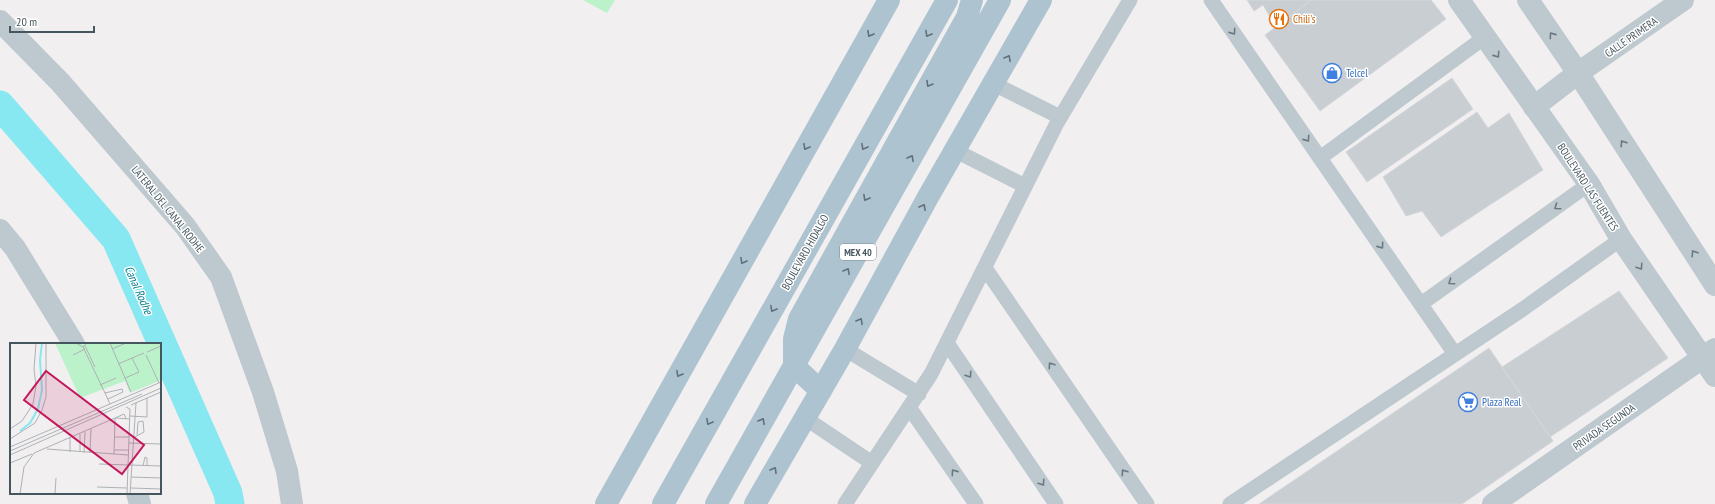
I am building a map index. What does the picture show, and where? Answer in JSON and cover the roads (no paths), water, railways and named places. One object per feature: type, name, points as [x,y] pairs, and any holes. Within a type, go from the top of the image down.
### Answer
[{"type":"main road","points":[[606,504],[889,0]]},
{"type":"main road","name":"BOULEVARD HIDALGO","points":[[663,504],[947,0]]},
{"type":"main road","points":[[820,391],[794,366],[794,339],[799,319],[967,17],[972,0]]},
{"type":"main road","name":"MEX 40","points":[[716,504],[1000,0]]},
{"type":"main road","points":[[755,504],[845,349],[928,197],[956,151],[1041,0]]},
{"type":"street","name":"BOULEVARD LAS FUENTES","points":[[1459,0],[1589,184],[1621,239],[1709,354],[1715,376]]},
{"type":"street","name":"CALLE PRIMERA","points":[[1534,107],[1578,73],[1683,0]]},
{"type":"street","points":[[1531,2],[1715,286]]},
{"type":"street","name":"LATERAL DEL CANAL RODHE","points":[[0,21],[60,82],[185,226],[221,277],[263,392],[287,471],[292,504]]},
{"type":"street","points":[[0,230],[15,248],[73,343]]},
{"type":"street","name":"PRIVADA SEGUNDA","points":[[1493,504],[1709,354]]},
{"type":"street","points":[[137,494],[140,504]]},
{"type":"lane","points":[[845,504],[931,374],[1060,116],[1130,0]]},
{"type":"lane","points":[[1211,0],[1455,354]]},
{"type":"lane","points":[[1320,158],[1485,37]]},
{"type":"lane","points":[[994,84],[1060,116]]},
{"type":"lane","points":[[956,151],[1025,186]]},
{"type":"lane","points":[[1421,304],[1589,184]]},
{"type":"lane","points":[[1230,504],[1523,309],[1621,239]]},
{"type":"lane","points":[[985,268],[1146,504]]},
{"type":"lane","points":[[947,343],[1056,504]]},
{"type":"lane","points":[[845,349],[919,394]]},
{"type":"lane","points":[[909,407],[976,504]]},
{"type":"lane","points":[[805,418],[872,463]]},
{"type":"waterway","name":"Canal Rodhe","points":[[0,105],[116,239],[228,493],[230,504]]},
{"type":"place","name":"Chili's","points":[[1279,19]]},
{"type":"place","name":"Telcel","points":[[1332,73]]},
{"type":"place","name":"Plaza Real","points":[[1468,402]]}]
